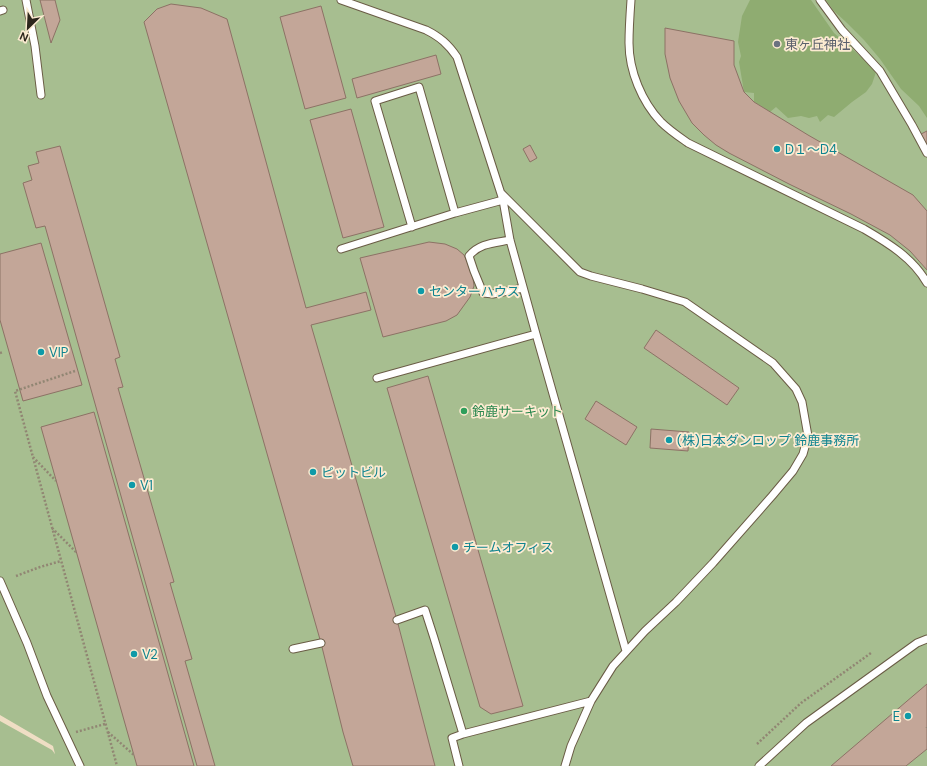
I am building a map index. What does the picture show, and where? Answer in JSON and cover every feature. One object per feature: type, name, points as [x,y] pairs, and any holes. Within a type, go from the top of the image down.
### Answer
[{"type":"lane","points":[[26,0],[35,46],[40,95]]},
{"type":"lane","points":[[341,0],[426,30],[436,35],[451,47],[460,63],[502,197],[510,240],[523,288],[626,651]]},
{"type":"lane","points":[[631,0],[629,45],[632,68],[640,91],[650,109],[661,122],[688,143],[857,225],[888,243],[906,256],[927,283]]},
{"type":"lane","points":[[820,0],[842,30],[880,71],[927,153]]},
{"type":"lane","points":[[412,227],[375,101],[419,87],[455,213]]},
{"type":"lane","points":[[341,249],[502,197]]},
{"type":"lane","points":[[502,197],[580,272],[685,302],[774,363],[796,389],[802,402],[808,436],[803,454],[793,470],[772,496],[713,563],[613,666],[591,701],[571,746],[566,766]]},
{"type":"lane","points":[[510,240],[481,246],[469,256],[483,293],[493,294],[523,288]]},
{"type":"lane","points":[[377,378],[536,334]]},
{"type":"lane","points":[[0,581],[27,643],[47,696],[80,766]]},
{"type":"lane","points":[[397,620],[425,610],[463,734]]},
{"type":"lane","points":[[759,766],[806,723],[917,643],[927,639]]},
{"type":"lane","points":[[293,649],[321,643]]},
{"type":"lane","points":[[459,766],[452,738],[591,701]]},
{"type":"path","points":[[75,371],[14,390],[117,766]]},
{"type":"path","points":[[32,456],[56,481]]},
{"type":"path","points":[[52,528],[76,553]]},
{"type":"path","points":[[16,576],[61,561]]},
{"type":"path","points":[[757,744],[801,703],[871,653]]},
{"type":"path","points":[[66,735],[106,724]]},
{"type":"path","points":[[107,731],[134,755]]},
{"type":"green space","name":"鈴鹿サーキット","points":[[0,0],[834,0],[927,106],[927,766],[0,766],[0,721],[52,750],[55,754],[53,746],[0,715]]},
{"type":"green space","points":[[750,0],[811,0],[834,33],[876,72],[872,84],[866,92],[834,117],[828,115],[820,122],[817,116],[809,118],[801,116],[788,118],[776,107],[770,112],[754,102],[754,93],[744,92],[739,62],[741,56],[738,42],[742,16]]},
{"type":"green space","points":[[826,0],[927,0],[927,118],[919,106],[901,89],[880,59],[864,40],[834,11]]},
{"type":"building","points":[[40,0],[55,0],[60,20],[51,43]]},
{"type":"building","name":"ピットビル","points":[[171,4],[201,8],[227,19],[306,308],[366,292],[371,310],[311,325],[397,620],[435,766],[353,766],[321,643],[144,22],[157,9]]},
{"type":"building","points":[[321,6],[346,98],[305,109],[280,17]]},
{"type":"building","name":"D１～D4","points":[[665,28],[734,41],[734,65],[744,92],[754,102],[808,135],[913,195],[927,211],[927,270],[910,251],[890,235],[729,153],[704,135],[692,123],[679,101],[670,78],[665,54]]},
{"type":"building","points":[[436,55],[441,74],[357,98],[352,79]]},
{"type":"building","points":[[351,109],[384,227],[343,238],[310,120]]},
{"type":"building","points":[[927,131],[927,147],[921,134]]},
{"type":"building","points":[[530,145],[537,158],[530,162],[523,149]]},
{"type":"building","name":"V1","points":[[60,146],[120,357],[115,359],[123,387],[118,388],[174,582],[170,583],[192,659],[185,661],[215,766],[197,766],[45,226],[36,228],[23,183],[32,180],[28,166],[39,163],[36,152]]},
{"type":"building","name":"センターハウス","points":[[429,242],[445,244],[457,249],[464,255],[471,269],[473,278],[474,286],[470,297],[457,315],[446,321],[383,337],[360,258]]},
{"type":"building","name":"VIP","points":[[41,243],[82,385],[23,401],[0,320],[0,254]]},
{"type":"building","points":[[656,330],[739,388],[727,405],[644,348]]},
{"type":"building","name":"チームオフィス","points":[[428,376],[523,706],[491,714],[480,707],[387,388]]},
{"type":"building","points":[[596,401],[637,427],[626,445],[585,419]]},
{"type":"building","name":"V2","points":[[94,412],[194,766],[137,766],[41,427]]},
{"type":"building","name":"(株)日本ダンロップ 鈴鹿事務所","points":[[651,429],[689,432],[688,451],[650,448]]},
{"type":"building","name":"E","points":[[927,684],[927,749],[906,766],[831,766]]},
{"type":"place","name":"東ヶ丘神社","points":[[777,44]]},
{"type":"place","name":"D１～D4","points":[[777,149]]},
{"type":"place","name":"センターハウス","points":[[421,291]]},
{"type":"place","name":"VIP","points":[[41,352]]},
{"type":"place","name":"鈴鹿サーキット","points":[[464,411]]},
{"type":"place","name":"(株)日本ダンロップ 鈴鹿事務所","points":[[669,440]]},
{"type":"place","name":"ピットビル","points":[[313,472]]},
{"type":"place","name":"V1","points":[[132,485]]},
{"type":"place","name":"チームオフィス","points":[[455,547]]},
{"type":"place","name":"V2","points":[[134,654]]},
{"type":"place","name":"E","points":[[908,716]]}]
